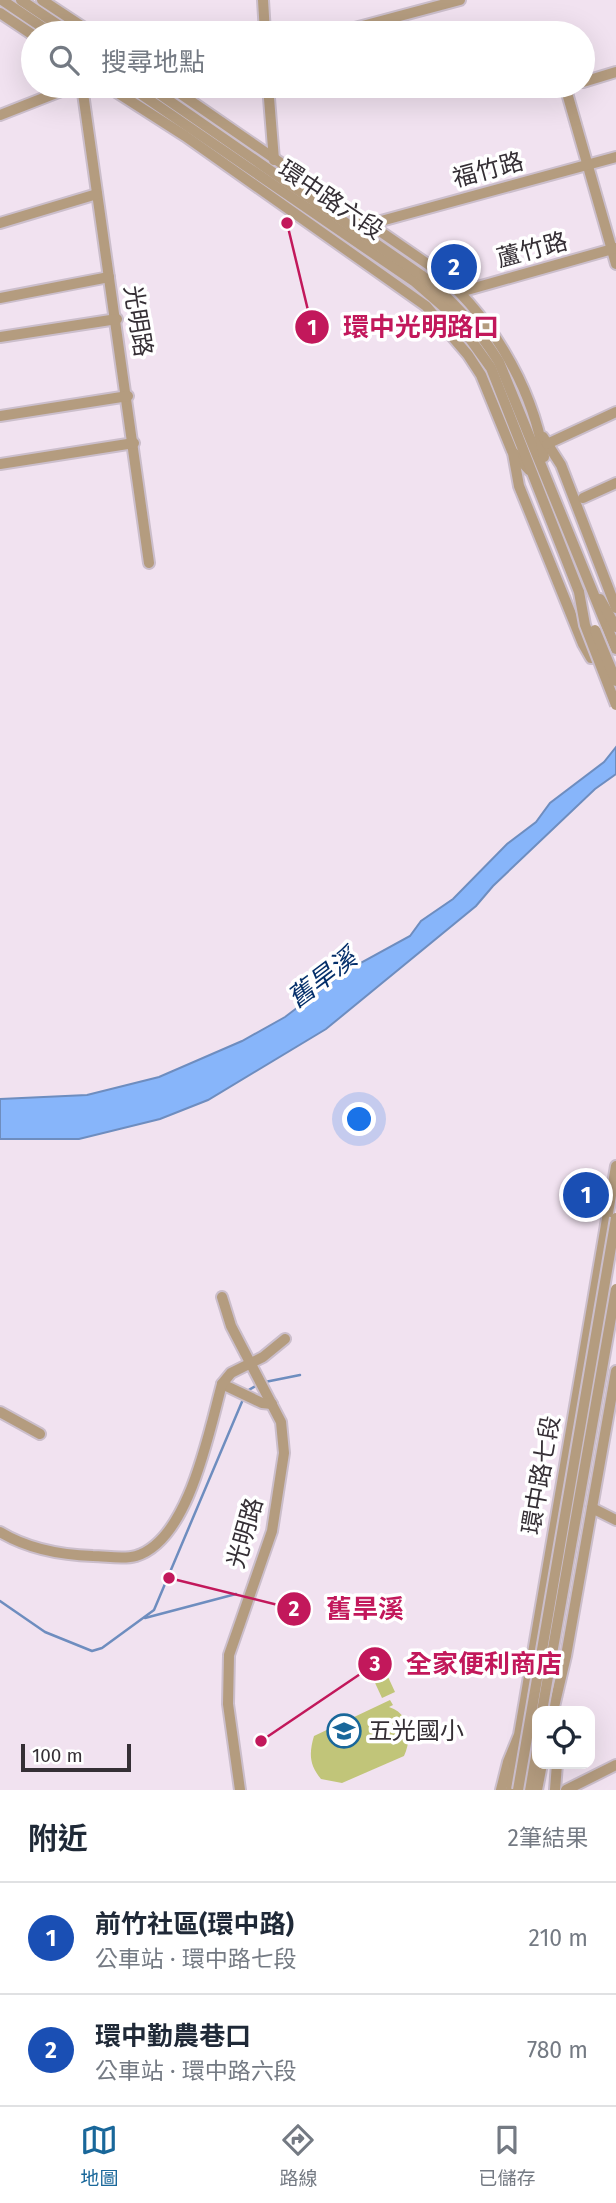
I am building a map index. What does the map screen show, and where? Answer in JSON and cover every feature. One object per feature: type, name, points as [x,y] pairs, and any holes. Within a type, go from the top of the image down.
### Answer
[{"type":"street","points":[[2,0],[33,21]]},
{"type":"street","points":[[21,0],[52,21]]},
{"type":"street","points":[[42,0],[74,21]]},
{"type":"street","points":[[263,0],[264,21]]},
{"type":"street","points":[[381,21],[460,0]]},
{"type":"street","points":[[0,13],[21,28]]},
{"type":"street","points":[[595,78],[616,72]]},
{"type":"street","points":[[0,115],[43,98]]},
{"type":"street","name":"光明路","points":[[84,98],[128,396],[149,563]]},
{"type":"street","points":[[126,98],[276,195],[426,306],[457,339],[481,375],[512,451],[519,486],[583,644],[591,658],[597,659],[616,651],[591,588],[547,492]]},
{"type":"street","name":"環中路六段","points":[[147,98],[215,145],[276,195],[415,282],[499,361]]},
{"type":"street","name":"環中路六段","points":[[166,98],[274,171],[452,300],[499,361]]},
{"type":"street","name":"環中路六段","points":[[187,98],[370,224],[460,292],[499,361]]},
{"type":"street","points":[[269,98],[276,195]]},
{"type":"street","points":[[569,98],[616,264]]},
{"type":"street","points":[[163,109],[172,128]]},
{"type":"street","name":"福竹路","points":[[370,224],[616,157]]},
{"type":"street","points":[[0,223],[97,194]]},
{"type":"street","name":"蘆竹路","points":[[460,292],[613,249]]},
{"type":"street","points":[[0,298],[109,277]]},
{"type":"street","points":[[0,337],[117,319]]},
{"type":"street","points":[[499,361],[561,465],[616,608]]},
{"type":"street","points":[[499,361],[547,492],[579,592],[616,681]]},
{"type":"street","points":[[0,416],[128,396]]},
{"type":"street","points":[[547,444],[616,412]]},
{"type":"street","points":[[540,432],[541,475]]},
{"type":"street","points":[[0,464],[134,443]]},
{"type":"street","points":[[512,451],[541,475]]},
{"type":"street","points":[[583,498],[616,483]]},
{"type":"street","points":[[591,588],[616,627]]},
{"type":"street","points":[[579,592],[585,625],[616,705]]},
{"type":"street","name":"環中路七段","points":[[502,1790],[508,1762],[519,1735],[616,1166]]},
{"type":"street","name":"環中路七段","points":[[518,1790],[616,1217]]},
{"type":"street","name":"環中路七段","points":[[543,1706],[616,1289]]},
{"type":"street","name":"光明路","points":[[222,1297],[231,1326],[281,1422],[284,1453],[272,1531],[229,1655],[228,1704],[240,1790]]},
{"type":"street","points":[[0,1532],[30,1547],[79,1555],[134,1557],[147,1551],[176,1522],[196,1479],[231,1373],[263,1357],[285,1339]]},
{"type":"street","points":[[554,1706],[568,1648],[614,1396],[616,1371]]},
{"type":"street","points":[[225,1385],[253,1399],[272,1404]]},
{"type":"street","points":[[0,1412],[40,1434]]},
{"type":"street","points":[[592,1508],[616,1520]]},
{"type":"street","points":[[533,1645],[550,1650],[568,1648]]},
{"type":"street","points":[[530,1662],[548,1656],[564,1664]]},
{"type":"street","points":[[511,1790],[519,1735]]},
{"type":"street","points":[[566,1790],[616,1765]]},
{"type":"street","points":[[528,1790],[532,1767]]},
{"type":"street","points":[[537,1790],[541,1769]]},
{"type":"street","points":[[555,1790],[557,1769]]},
{"type":"green space","points":[[383,1666],[395,1692],[382,1698],[370,1672]]},
{"type":"green space","points":[[390,1700],[393,1705],[389,1707],[402,1715],[408,1727],[404,1756],[342,1783],[321,1779],[311,1759],[314,1736]]},
{"type":"water","name":"舊旱溪","points":[[616,747],[616,774],[595,789],[493,886],[476,906],[326,1029],[208,1100],[160,1119],[79,1139],[0,1139],[0,1099],[87,1095],[159,1077],[242,1041],[285,1017],[344,972],[410,936],[421,921],[453,899],[507,844],[536,822],[550,803],[604,762]]},
{"type":"waterway","name":"舊旱溪","points":[[265,1382],[300,1375]]},
{"type":"waterway","name":"舊旱溪","points":[[247,1391],[259,1384]]},
{"type":"waterway","name":"舊旱溪","points":[[0,1601],[45,1632],[92,1651],[102,1648],[154,1610],[244,1397]]},
{"type":"waterway","points":[[145,1618],[236,1594]]},
{"type":"place","name":"環中光明路口","points":[[287,223]]},
{"type":"place","name":"環中勤農巷口","points":[[454,267]]},
{"type":"place","name":"前竹社區(環中路)","points":[[586,1195]]},
{"type":"place","name":"舊旱溪","points":[[169,1578]]},
{"type":"place","name":"五光國小","points":[[344,1731]]},
{"type":"place","name":"全家便利商店","points":[[261,1741]]}]
